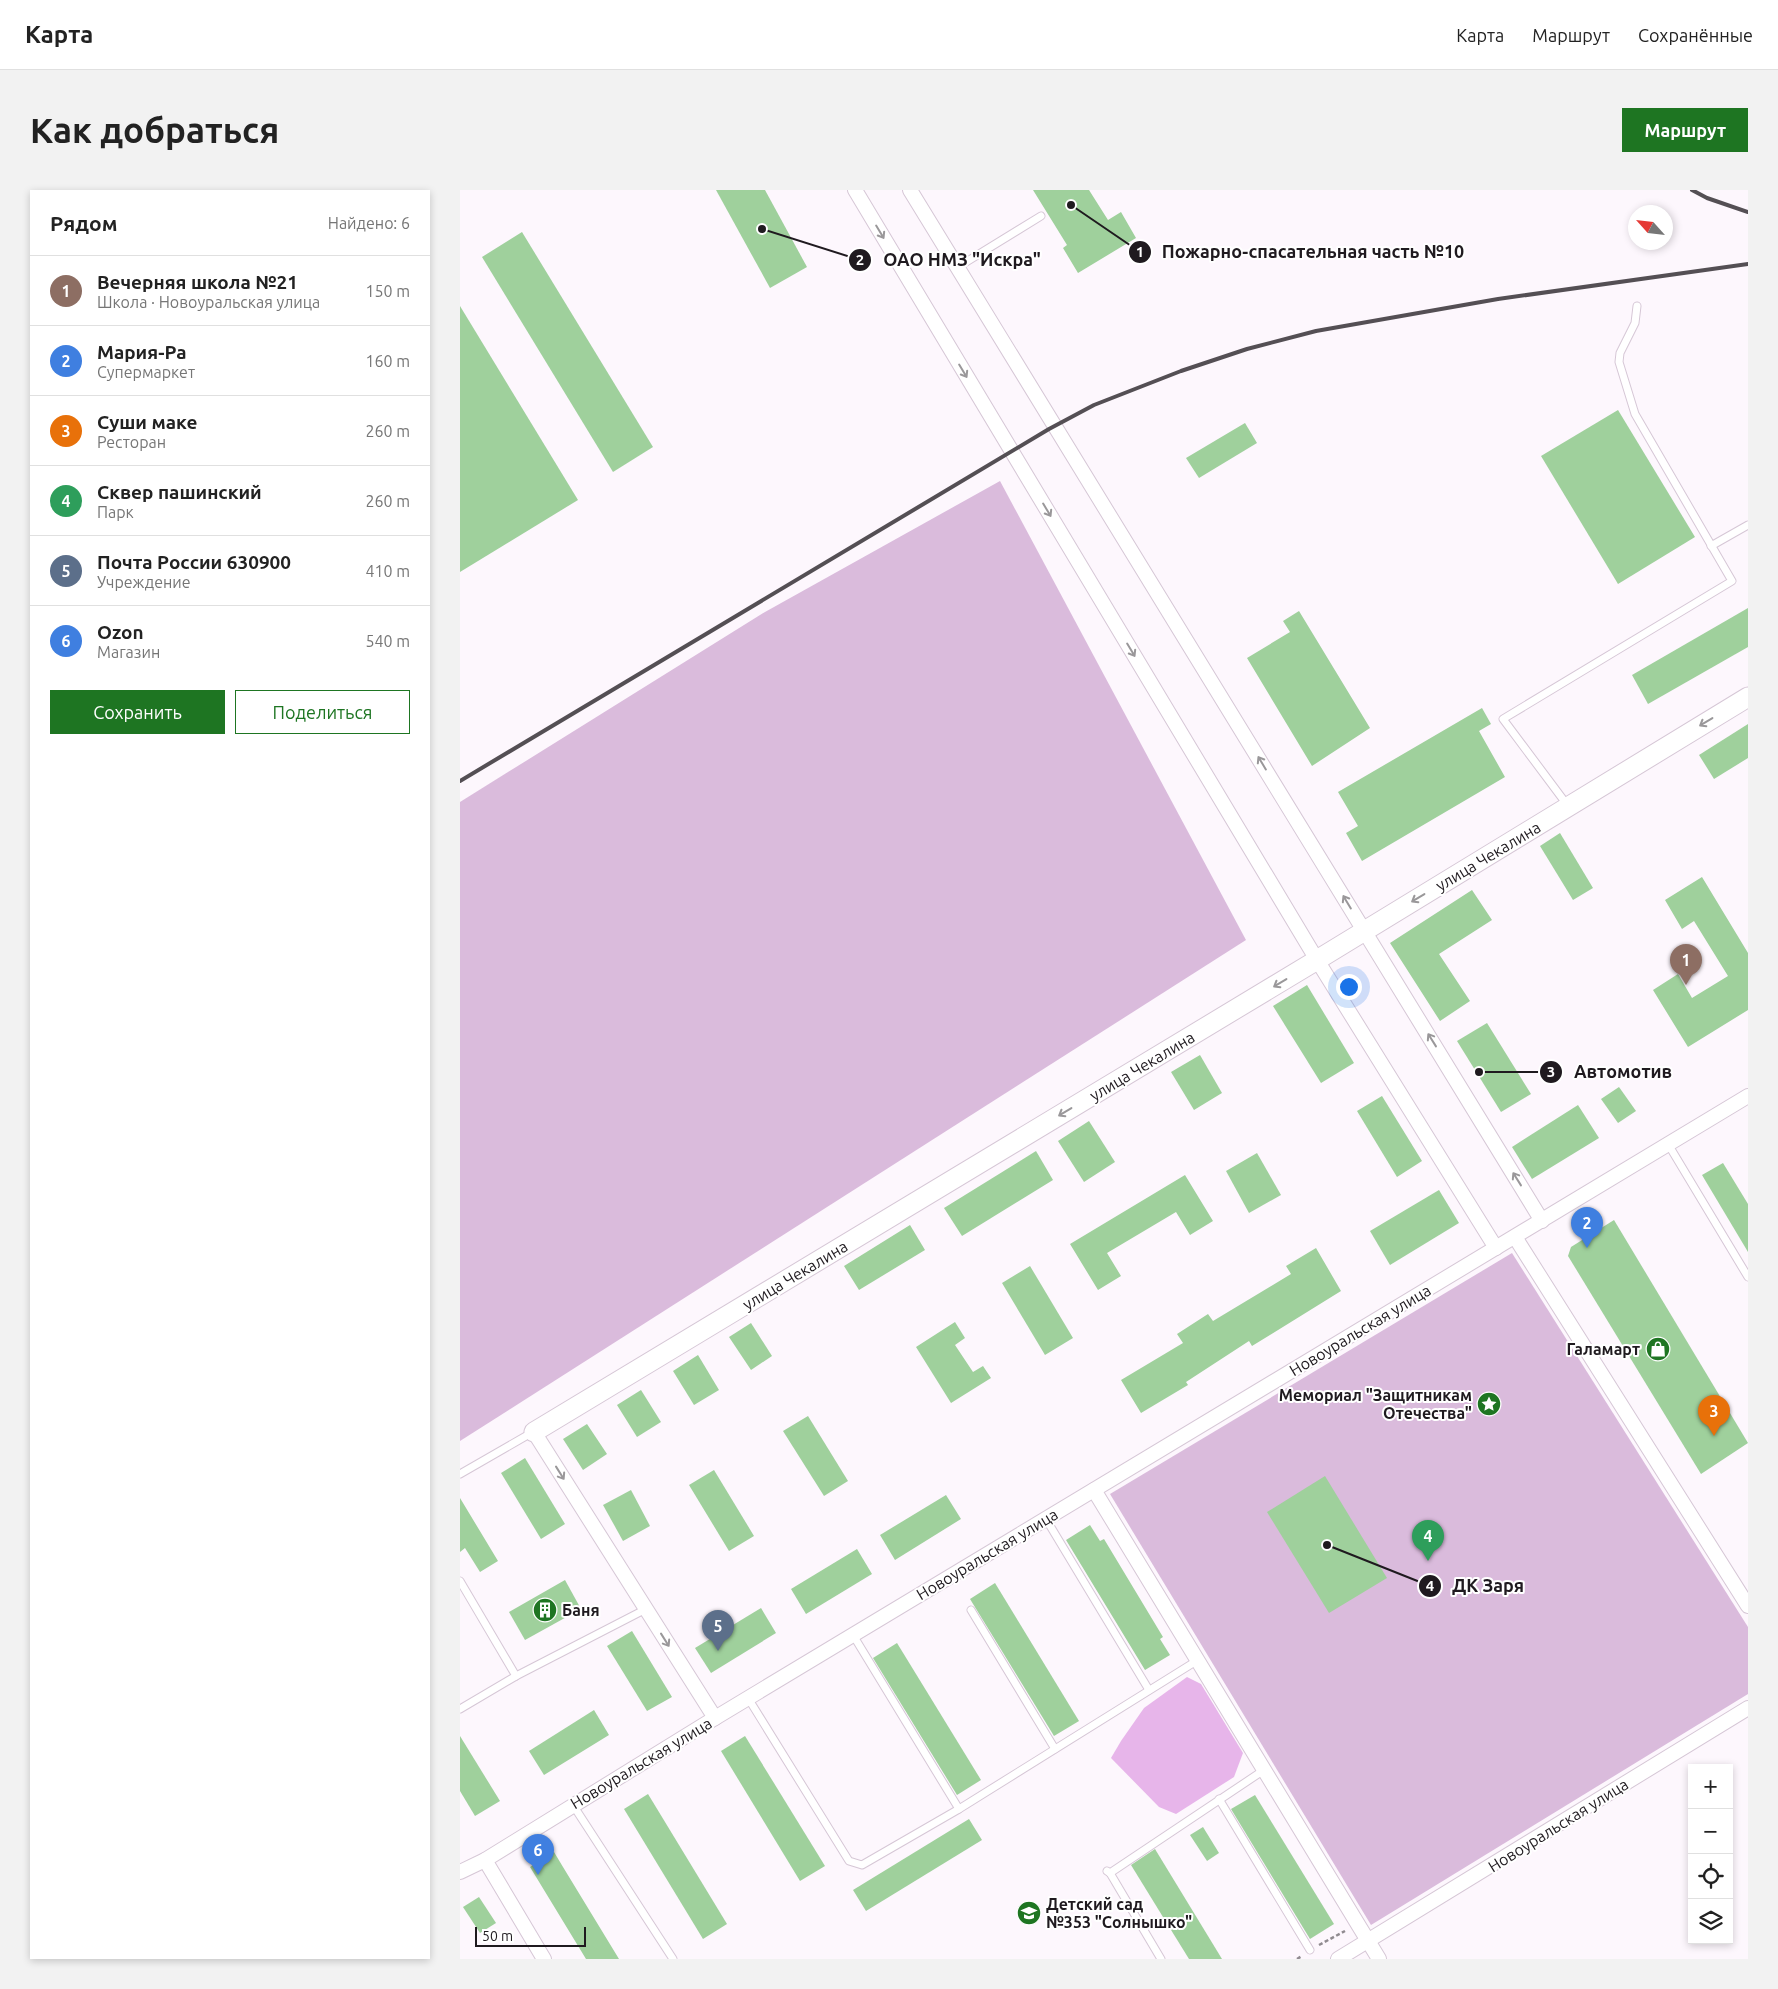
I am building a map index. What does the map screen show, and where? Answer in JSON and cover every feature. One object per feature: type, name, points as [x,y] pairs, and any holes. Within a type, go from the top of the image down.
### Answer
[{"type":"main road","name":"улица Чекалина","points":[[534,1432],[1365,931],[1748,697]]},
{"type":"street","points":[[855,190],[1317,960],[1496,1248]]},
{"type":"street","points":[[910,190],[1542,1220]]},
{"type":"street","name":"Новоуральская улица","points":[[460,1872],[484,1860],[748,1698],[1748,1096]]},
{"type":"street","points":[[1515,1236],[1748,1606]]},
{"type":"street","points":[[534,1432],[715,1718]]},
{"type":"street","points":[[1094,1490],[1379,1959]]},
{"type":"street","name":"Новоуральская улица","points":[[1338,1959],[1748,1708]]},
{"type":"street","points":[[484,1860],[544,1959]]},
{"type":"lane","points":[[958,266],[1041,216]]},
{"type":"lane","points":[[1568,807],[1504,719],[1732,581],[1635,414],[1619,362],[1620,353],[1636,323],[1637,306]]},
{"type":"lane","points":[[1711,546],[1748,525]]},
{"type":"lane","points":[[1668,1144],[1748,1276]]},
{"type":"lane","points":[[460,1474],[534,1432]]},
{"type":"lane","points":[[1046,1519],[1149,1690]]},
{"type":"lane","points":[[460,1581],[516,1676]]},
{"type":"lane","points":[[460,1709],[516,1676],[646,1609]]},
{"type":"lane","points":[[971,1610],[1055,1749]]},
{"type":"lane","points":[[853,1635],[958,1810]]},
{"type":"lane","points":[[748,1698],[849,1861],[862,1865],[958,1810],[1198,1660]]},
{"type":"lane","points":[[1162,1959],[1108,1872],[1264,1770]]},
{"type":"lane","points":[[1219,1799],[1310,1950]]},
{"type":"lane","points":[[573,1805],[673,1959]]},
{"type":"path","points":[[1297,1959],[1358,1924]]},
{"type":"shaded area","points":[[1000,481],[1246,940],[460,1441],[460,802],[765,612]]},
{"type":"shaded area","points":[[1512,1253],[1748,1627],[1748,1694],[1371,1925],[1110,1494]]},
{"type":"shaded area","points":[[1187,1677],[1201,1684],[1243,1753],[1234,1777],[1176,1814],[1159,1807],[1111,1758],[1144,1708]]},
{"type":"building","points":[[716,190],[765,190],[807,267],[770,288]]},
{"type":"building","points":[[1033,190],[1089,190],[1108,220],[1121,212],[1136,238],[1078,273],[1063,248],[1067,245]]},
{"type":"building","points":[[522,232],[653,447],[613,472],[482,257]]},
{"type":"building","points":[[460,306],[578,500],[460,572]]},
{"type":"building","points":[[1618,410],[1695,537],[1618,584],[1541,456]]},
{"type":"building","points":[[1245,423],[1257,443],[1199,478],[1186,458]]},
{"type":"building","points":[[1748,608],[1748,647],[1648,704],[1632,675]]},
{"type":"building","points":[[1299,611],[1370,728],[1312,766],[1247,658],[1290,632],[1283,621]]},
{"type":"building","points":[[1482,708],[1491,724],[1479,731],[1505,777],[1362,861],[1346,833],[1358,826],[1338,792]]},
{"type":"building","points":[[1748,724],[1748,758],[1714,779],[1699,755]]},
{"type":"building","points":[[1560,833],[1593,888],[1573,900],[1540,846]]},
{"type":"building","points":[[1702,877],[1748,953],[1748,1010],[1688,1047],[1653,990],[1678,974],[1692,998],[1728,976],[1694,921],[1682,929],[1665,900]]},
{"type":"building","points":[[1472,890],[1492,920],[1439,954],[1470,1001],[1440,1021],[1390,943]]},
{"type":"building","points":[[1307,985],[1354,1063],[1321,1083],[1273,1006]]},
{"type":"building","points":[[1487,1023],[1531,1094],[1501,1112],[1457,1041]]},
{"type":"building","points":[[1200,1055],[1222,1093],[1194,1110],[1171,1072]]},
{"type":"building","points":[[1619,1087],[1636,1111],[1618,1123],[1601,1099]]},
{"type":"building","points":[[1382,1096],[1422,1161],[1397,1177],[1357,1111]]},
{"type":"building","points":[[1578,1105],[1599,1138],[1532,1179],[1512,1147]]},
{"type":"building","points":[[1089,1121],[1115,1162],[1084,1182],[1058,1141]]},
{"type":"building","points":[[1036,1151],[1053,1180],[962,1236],[944,1208]]},
{"type":"building","points":[[1257,1153],[1281,1195],[1249,1213],[1226,1171]]},
{"type":"building","points":[[1723,1163],[1748,1204],[1748,1252],[1702,1175]]},
{"type":"building","points":[[1185,1175],[1213,1221],[1190,1235],[1176,1212],[1107,1253],[1121,1276],[1098,1290],[1070,1244]]},
{"type":"building","points":[[1439,1190],[1459,1223],[1390,1265],[1370,1231]]},
{"type":"building","points":[[1614,1220],[1748,1443],[1701,1474],[1568,1256],[1571,1247]]},
{"type":"building","points":[[910,1225],[925,1250],[859,1290],[844,1266]]},
{"type":"building","points":[[1316,1248],[1341,1291],[1252,1346],[1249,1341],[1186,1382],[1188,1385],[1141,1413],[1121,1380],[1183,1343],[1177,1334],[1208,1314],[1213,1321],[1291,1274],[1286,1266]]},
{"type":"building","points":[[1030,1266],[1073,1338],[1045,1355],[1002,1283]]},
{"type":"building","points":[[955,1322],[965,1338],[955,1345],[973,1372],[983,1366],[991,1378],[951,1403],[916,1347]]},
{"type":"building","points":[[751,1323],[772,1356],[751,1370],[729,1337]]},
{"type":"building","points":[[698,1355],[719,1390],[694,1405],[673,1371]]},
{"type":"building","points":[[641,1390],[661,1422],[637,1437],[617,1405]]},
{"type":"building","points":[[808,1416],[848,1481],[824,1496],[783,1431]]},
{"type":"building","points":[[587,1424],[607,1454],[583,1470],[563,1439]]},
{"type":"building","points":[[525,1458],[565,1524],[541,1539],[501,1473]]},
{"type":"building","points":[[714,1470],[754,1536],[729,1551],[689,1485]]},
{"type":"building","points":[[1325,1476],[1387,1578],[1329,1613],[1267,1512]]},
{"type":"building","points":[[631,1490],[650,1526],[623,1541],[603,1505]]},
{"type":"building","points":[[946,1495],[961,1519],[895,1560],[880,1535]]},
{"type":"building","points":[[460,1498],[498,1561],[480,1572],[465,1548],[460,1552]]},
{"type":"building","points":[[1090,1525],[1100,1541],[1104,1539],[1163,1637],[1160,1639],[1170,1655],[1145,1670],[1066,1540]]},
{"type":"building","points":[[857,1549],[872,1574],[806,1614],[791,1589]]},
{"type":"building","name":"Баня","points":[[565,1580],[581,1609],[525,1640],[509,1612]]},
{"type":"building","points":[[995,1583],[1079,1721],[1054,1736],[970,1599]]},
{"type":"building","points":[[761,1608],[776,1633],[711,1673],[695,1648]]},
{"type":"building","points":[[632,1631],[672,1697],[647,1711],[607,1646]]},
{"type":"building","points":[[897,1643],[981,1780],[957,1795],[873,1658]]},
{"type":"building","points":[[594,1710],[609,1735],[544,1775],[529,1751]]},
{"type":"building","points":[[460,1736],[500,1801],[475,1816],[460,1791]]},
{"type":"building","points":[[745,1736],[825,1866],[800,1881],[721,1751]]},
{"type":"building","points":[[648,1794],[727,1924],[703,1939],[624,1809]]},
{"type":"building","points":[[1255,1795],[1334,1924],[1310,1939],[1231,1809]]},
{"type":"building","points":[[969,1819],[982,1840],[866,1911],[853,1890]]},
{"type":"building","points":[[1203,1827],[1219,1853],[1207,1861],[1190,1835]]},
{"type":"building","points":[[1155,1849],[1222,1959],[1189,1959],[1131,1865]]},
{"type":"building","points":[[554,1852],[619,1959],[586,1959],[530,1867]]},
{"type":"building","points":[[479,1897],[496,1923],[480,1933],[463,1907]]},
{"type":"railway","points":[[1692,190],[1707,198],[1748,212]]},
{"type":"railway","points":[[460,781],[1049,429],[1094,405],[1181,371],[1247,349],[1316,331],[1498,299],[1748,264]]},
{"type":"place","name":"Пожарно-спасательная часть №10","points":[[1071,205]]},
{"type":"place","name":"ОАО НМЗ \"Искра\"","points":[[762,229]]},
{"type":"place","name":"Вечерняя школа №21","points":[[1686,985]]},
{"type":"place","name":"Автомотив","points":[[1479,1072]]},
{"type":"place","name":"Мария-Ра","points":[[1587,1248]]},
{"type":"place","name":"Галамарт","points":[[1658,1349]]},
{"type":"place","name":"Мемориал \"Защитникам Отечества\"","points":[[1489,1404]]},
{"type":"place","name":"Суши маке","points":[[1714,1436]]},
{"type":"place","name":"ДК Заря","points":[[1327,1545]]},
{"type":"place","name":"Сквер пашинский","points":[[1428,1561]]},
{"type":"place","name":"Баня","points":[[545,1610]]},
{"type":"place","name":"Почта России 630900","points":[[718,1651]]},
{"type":"place","name":"Ozon","points":[[538,1875]]},
{"type":"place","name":"Детский сад №353 \"Солнышко\"","points":[[1029,1913]]}]
